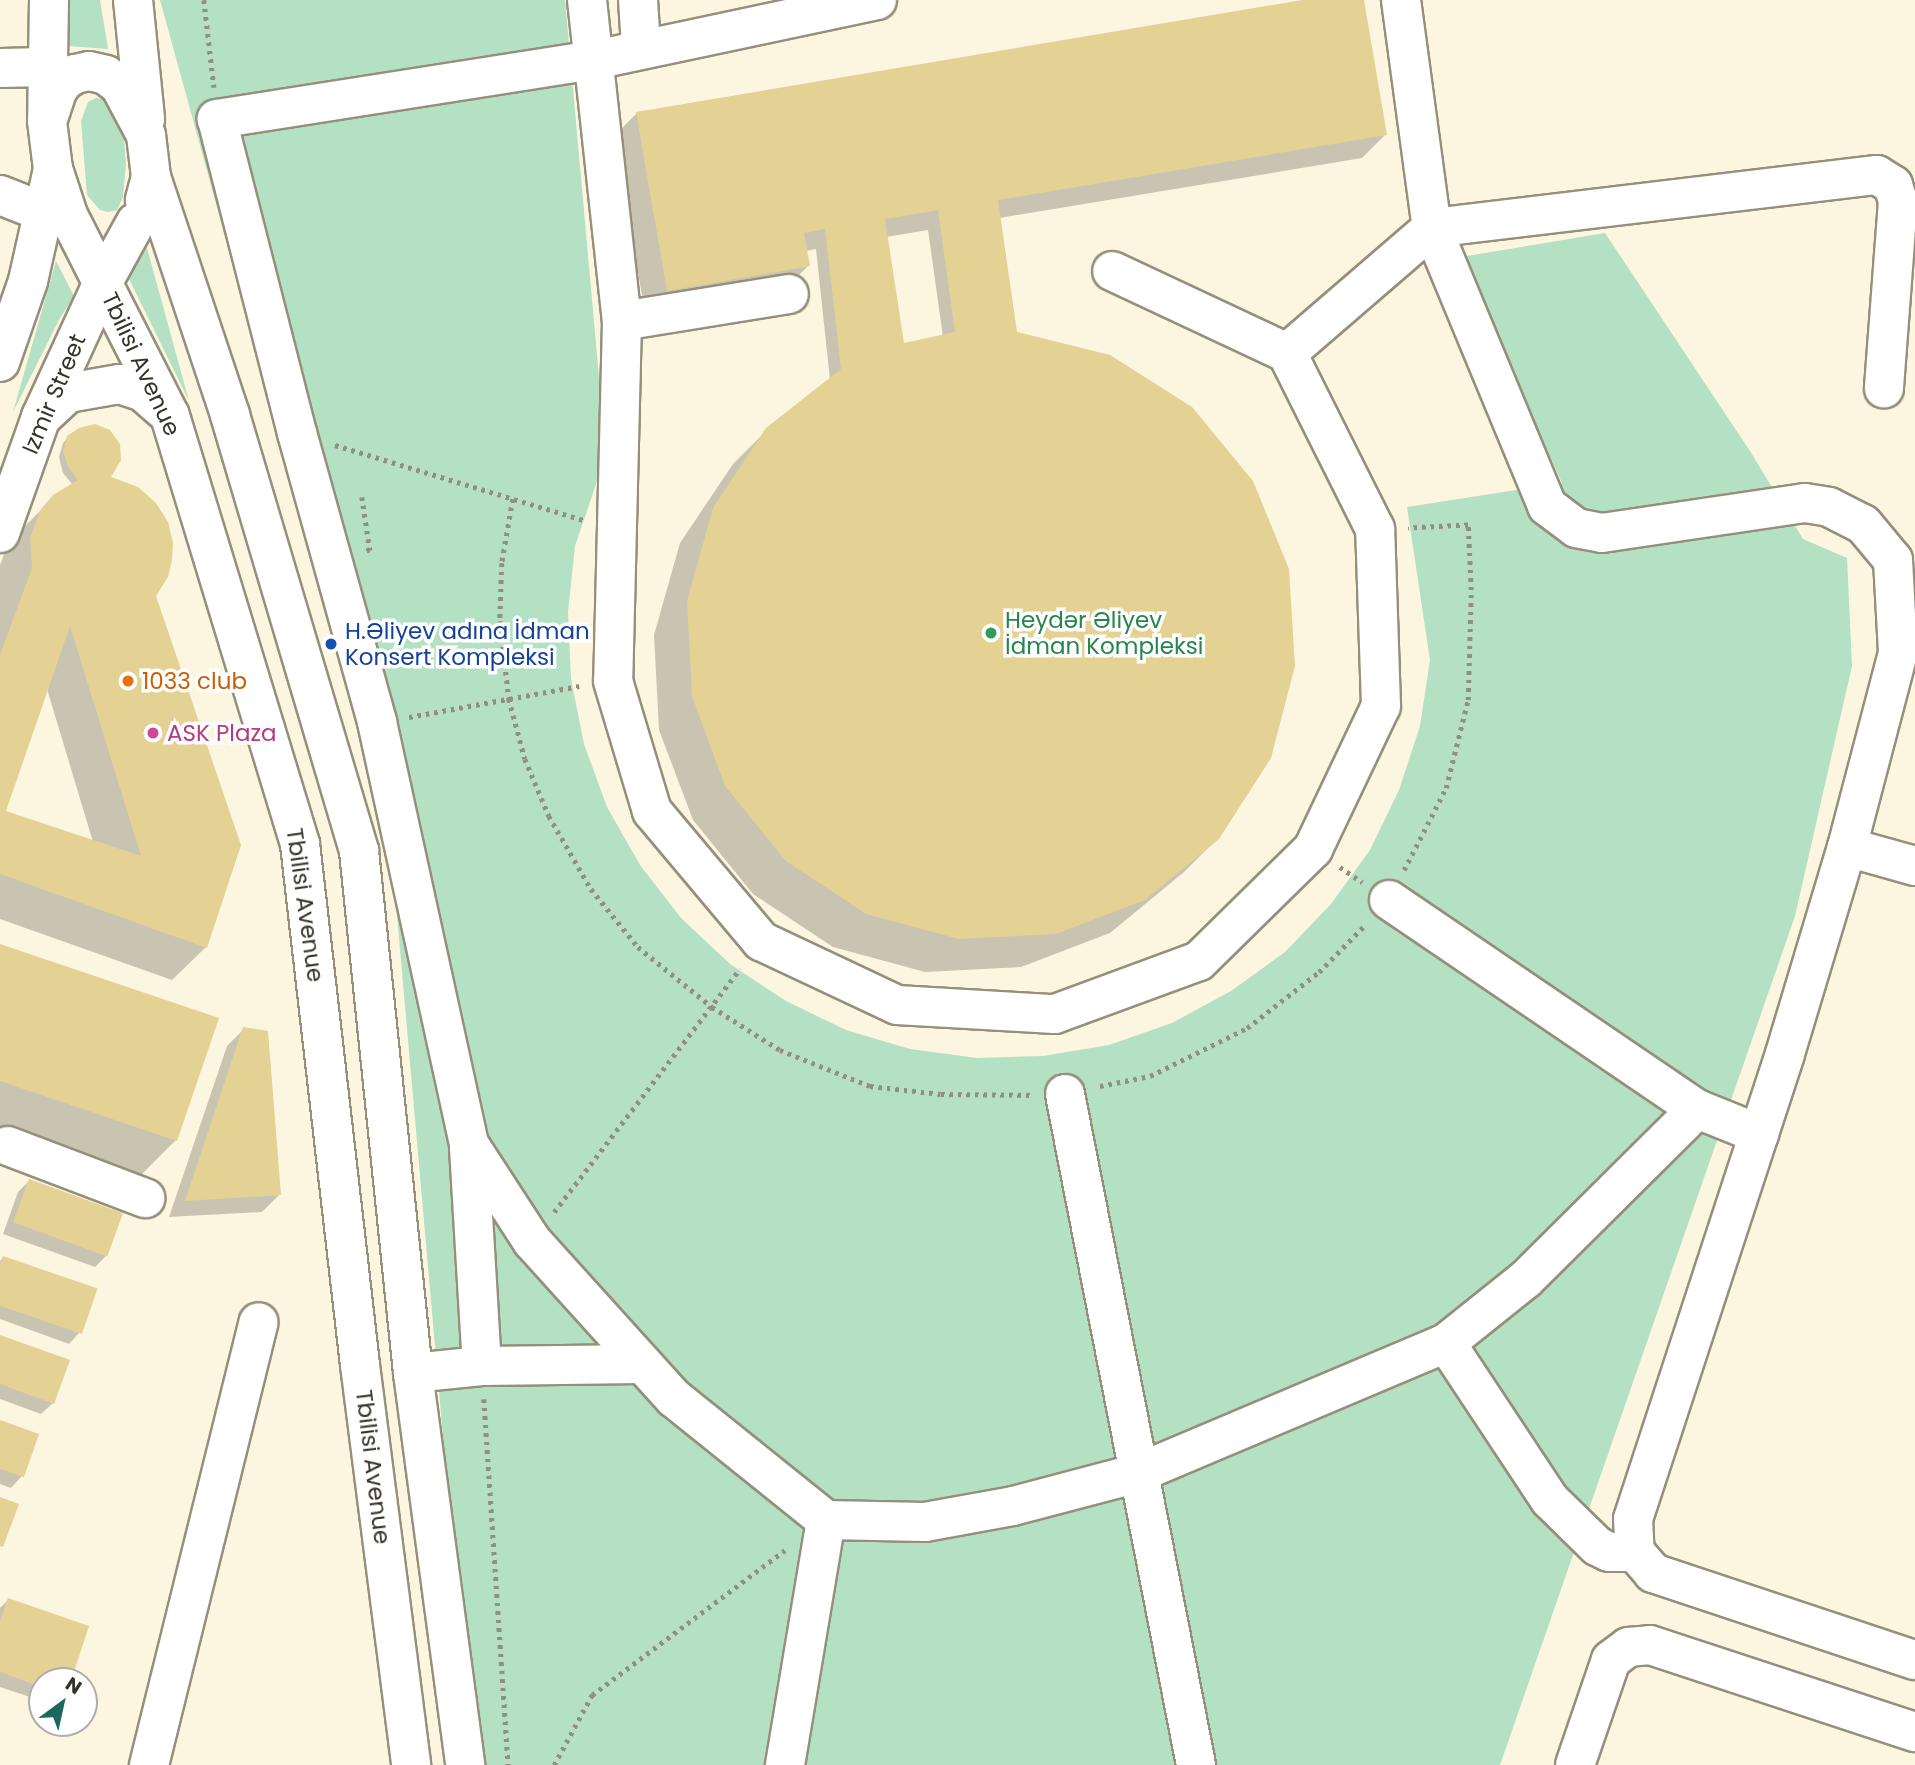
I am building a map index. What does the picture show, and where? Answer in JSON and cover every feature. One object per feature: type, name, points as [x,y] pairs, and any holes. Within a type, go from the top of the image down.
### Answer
[{"type":"main road","name":"Tbilisi Avenue","points":[[48,0],[47,121],[56,213],[103,282],[170,416],[300,844],[360,1365],[411,1765]]},
{"type":"main road","points":[[133,0],[151,177],[230,415],[359,851],[413,1373],[465,1765]]},
{"type":"main road","points":[[587,0],[622,321],[613,681],[652,811],[761,941],[897,1004],[1055,1014],[1199,961],[1313,849],[1381,706],[1376,529],[1287,354],[1112,271]]},
{"type":"main road","points":[[638,0],[641,47]]},
{"type":"main road","points":[[482,1366],[469,1144],[377,722],[297,433],[217,119],[594,60],[795,8],[877,0]]},
{"type":"main road","points":[[1401,0],[1432,228],[1547,506],[1576,528],[1602,533],[1805,503],[1829,507],[1863,524],[1893,560],[1898,653],[1847,847],[1759,1134],[1633,1519],[1635,1552],[1653,1573],[1915,1660]]},
{"type":"main road","points":[[0,68],[48,67]]},
{"type":"main road","points":[[47,121],[64,81],[89,71],[106,75],[120,86],[146,135]]},
{"type":"main road","points":[[1287,354],[1432,228],[1877,175],[1893,185],[1898,201],[1884,388]]},
{"type":"main road","points":[[0,195],[56,213],[102,237],[127,232],[136,222],[151,177]]},
{"type":"main road","points":[[0,362],[28,281],[56,213]]},
{"type":"main road","name":"Izmir Street","points":[[0,533],[41,417],[103,282],[136,222]]},
{"type":"main road","points":[[622,321],[789,294]]},
{"type":"main road","points":[[41,417],[68,393],[119,384],[143,392],[170,416]]},
{"type":"main road","points":[[1847,847],[1915,866]]},
{"type":"main road","points":[[1389,900],[1697,1109],[1759,1134]]},
{"type":"main road","points":[[1065,1094],[1196,1765]]},
{"type":"main road","points":[[469,1144],[532,1241],[674,1398],[826,1520],[925,1522],[1013,1506],[1138,1473],[1446,1343],[1526,1279],[1697,1109]]},
{"type":"main road","points":[[3,1153],[145,1198]]},
{"type":"main road","points":[[149,1765],[259,1322]]},
{"type":"main road","points":[[1446,1343],[1550,1500],[1597,1546],[1609,1552],[1635,1552]]},
{"type":"main road","points":[[413,1373],[482,1366],[642,1364]]},
{"type":"main road","points":[[785,1765],[826,1520]]},
{"type":"main road","points":[[1575,1765],[1611,1660],[1628,1647],[1650,1645],[1915,1732]]},
{"type":"path","points":[[204,0],[217,119]]},
{"type":"path","points":[[297,433],[616,530]]},
{"type":"path","points":[[362,497],[370,550]]},
{"type":"path","points":[[513,499],[502,563],[500,621],[509,699],[525,758],[549,816],[591,889],[638,947],[712,1007],[780,1050],[870,1086],[940,1094],[1065,1094],[1150,1076],[1247,1028],[1319,972],[1389,900],[1446,788],[1468,700],[1470,564],[1468,525],[1376,529]]},
{"type":"path","points":[[377,722],[613,681]]},
{"type":"path","points":[[1313,849],[1389,900]]},
{"type":"path","points":[[532,1241],[761,941]]},
{"type":"path","points":[[482,1366],[508,1765]]},
{"type":"path","points":[[554,1765],[592,1695],[826,1520]]},
{"type":"green space","points":[[70,0],[100,0],[108,49],[68,46]]},
{"type":"green space","points":[[160,0],[565,0],[606,455],[575,546],[568,612],[571,679],[584,744],[607,807],[640,865],[681,918],[730,964],[786,1001],[846,1030],[910,1049],[977,1058],[1043,1056],[1109,1045],[1172,1023],[1231,991],[1285,952],[1331,904],[1370,850],[1399,790],[1420,726],[1430,660],[1407,507],[1562,483],[1461,257],[1605,233],[1750,451],[1803,539],[1847,558],[1852,666],[1795,916],[1500,1765],[472,1765],[390,836]]},
{"type":"green space","points":[[96,98],[107,100],[123,127],[126,163],[123,197],[117,210],[108,212],[100,210],[87,195],[81,121],[88,102]]},
{"type":"green space","points":[[147,248],[189,401],[128,277]]},
{"type":"green space","points":[[56,261],[74,296],[59,320],[13,412]]},
{"type":"building","name":"Heydər Əliyev İdman Kompleksi","points":[[1302,0],[1364,0],[1387,135],[998,200],[1017,332],[1110,355],[1192,407],[1253,481],[1289,569],[1295,666],[1271,758],[1219,839],[1145,900],[1056,934],[959,939],[866,914],[786,861],[725,786],[692,696],[687,601],[713,508],[766,428],[841,369],[825,229],[804,233],[810,266],[667,291],[636,112]],"holes":[[[938,210],[955,332],[904,343],[885,219]]]},
{"type":"building","name":"ASK Plaza","points":[[95,424],[110,430],[120,444],[121,460],[111,477],[138,487],[156,503],[168,522],[173,543],[172,560],[168,577],[156,596],[241,845],[207,948],[0,874],[0,655],[32,568],[30,537],[41,509],[53,495],[78,480],[68,467],[63,451],[67,436],[79,428]],"holes":[[[70,626],[141,856],[6,811]]]},
{"type":"building","points":[[0,944],[219,1018],[177,1141],[0,1081]]},
{"type":"building","points":[[243,1027],[268,1031],[281,1195],[185,1201]]},
{"type":"building","points":[[29,1179],[123,1213],[107,1256],[13,1222]]},
{"type":"building","points":[[3,1256],[98,1289],[82,1334],[0,1306],[0,1265]]},
{"type":"building","points":[[0,1335],[70,1360],[54,1404],[0,1384]]},
{"type":"building","points":[[0,1420],[39,1434],[24,1477],[0,1469]]},
{"type":"building","points":[[0,1497],[19,1504],[3,1547],[0,1546]]},
{"type":"building","points":[[8,1598],[89,1626],[76,1667],[28,1667],[28,1682],[0,1672],[0,1621]]},
{"type":"place","name":"Heydər Əliyev İdman Kompleksi","points":[[991,633]]},
{"type":"place","name":"H.Əliyev adına İdman Konsert Kompleksi","points":[[331,644]]},
{"type":"place","name":"1033 club","points":[[128,681]]},
{"type":"place","name":"ASK Plaza","points":[[153,733]]}]
